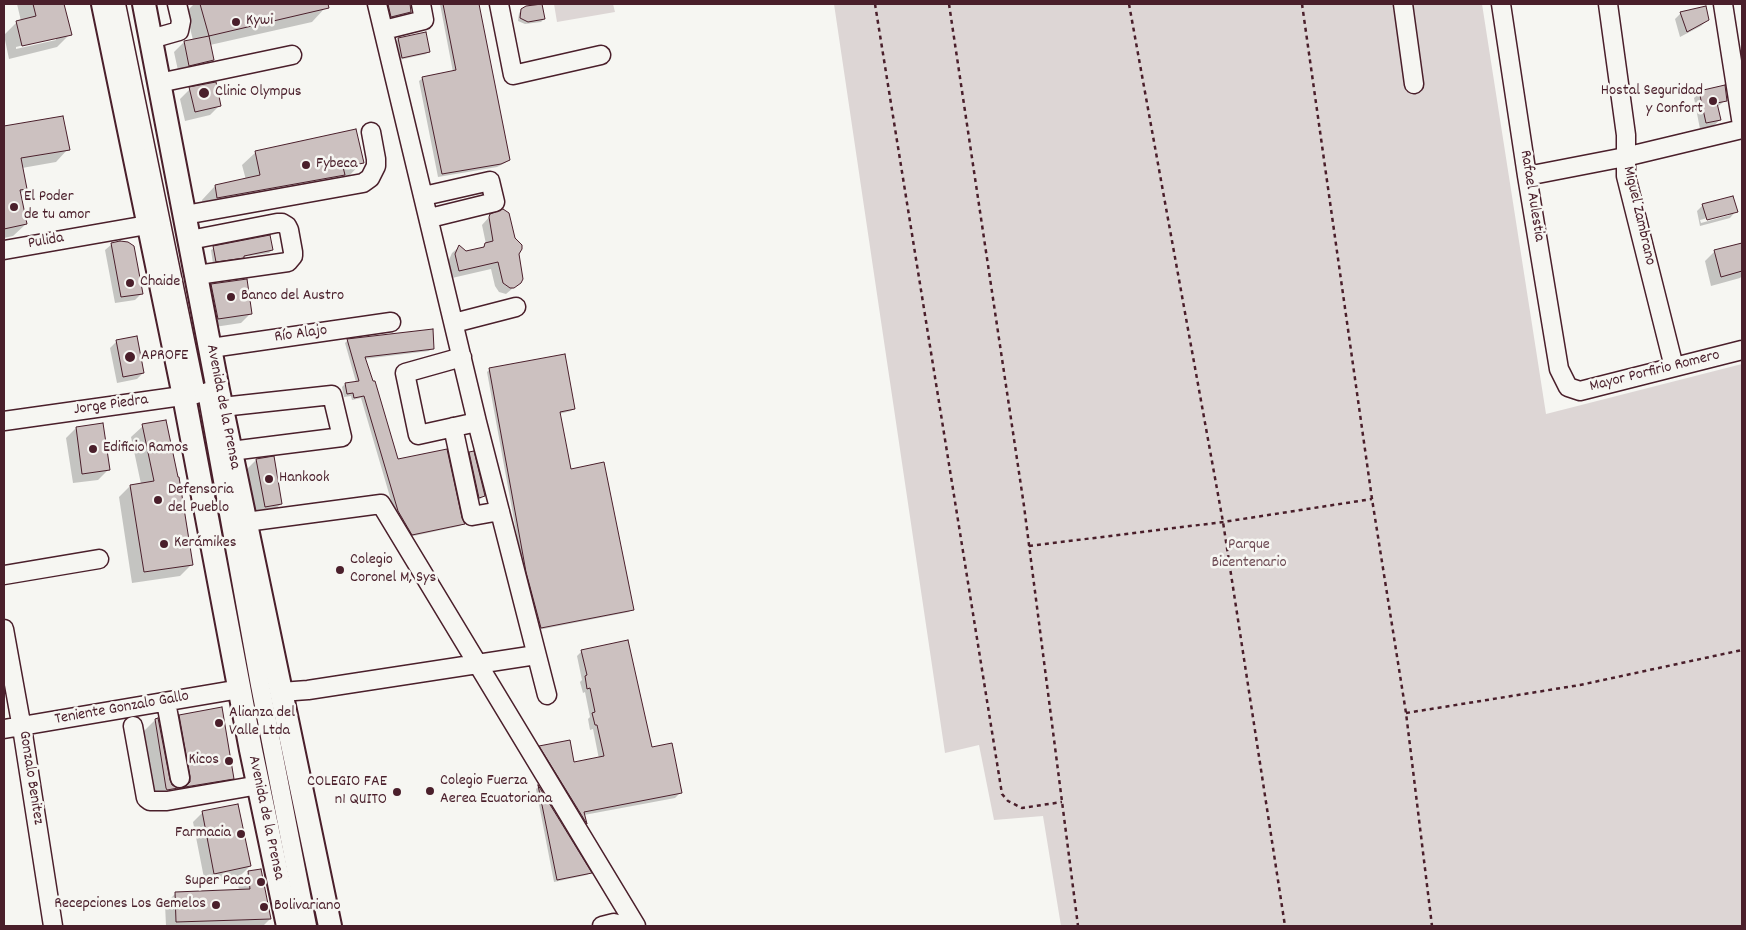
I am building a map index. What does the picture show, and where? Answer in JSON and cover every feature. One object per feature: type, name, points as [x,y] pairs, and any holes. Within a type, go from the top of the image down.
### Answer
[{"type":"main road","name":"Avenida de la Prensa","points":[[103,4],[148,225],[205,396],[231,451],[330,926]]},
{"type":"main road","name":"Avenida de la Prensa","points":[[144,4],[211,348],[205,396],[240,689],[288,926]]},
{"type":"street","points":[[116,4],[205,396],[307,926]]},
{"type":"street","points":[[151,39],[180,32],[182,21],[177,4]]},
{"type":"street","points":[[378,4],[477,422],[547,695]]},
{"type":"street","points":[[384,30],[424,20],[421,4]]},
{"type":"street","points":[[499,4],[513,75],[601,55]]},
{"type":"street","points":[[1402,4],[1414,84]]},
{"type":"street","name":"Rafael Aulestia","points":[[1501,4],[1559,369],[1568,387]]},
{"type":"street","name":"Miguel Zambrano","points":[[1608,4],[1626,135],[1626,176],[1674,366]]},
{"type":"street","points":[[1723,4],[1742,125]]},
{"type":"street","points":[[159,83],[292,55]]},
{"type":"street","points":[[1527,176],[1625,157],[1742,129]]},
{"type":"street","points":[[185,215],[363,183],[370,178],[376,166],[372,132]]},
{"type":"street","points":[[424,196],[490,181],[495,202],[430,218]]},
{"type":"street","points":[[190,240],[277,223],[287,226],[294,252],[294,256],[288,262],[197,275]]},
{"type":"street","name":"Pulida","points":[[4,250],[148,225]]},
{"type":"street","points":[[454,323],[516,307]]},
{"type":"street","name":"Río Alajo","points":[[211,348],[391,322]]},
{"type":"street","name":"Mayor Porfirio Romero","points":[[1568,387],[1580,391],[1742,350]]},
{"type":"street","points":[[462,357],[405,373],[418,435],[477,422]]},
{"type":"street","name":"Jorge Piedra","points":[[4,421],[205,396],[332,395],[342,437],[231,451]]},
{"type":"street","points":[[453,427],[472,516],[500,511]]},
{"type":"street","points":[[246,522],[381,504],[626,926]]},
{"type":"street","points":[[4,575],[99,559]]},
{"type":"street","name":"Gonzalo Benitez","points":[[4,630],[22,726],[54,926]]},
{"type":"street","points":[[281,692],[308,690],[536,655]]},
{"type":"street","name":"Teniente Gonzalo Gallo","points":[[4,729],[240,689]]},
{"type":"street","points":[[166,702],[180,778]]},
{"type":"street","points":[[133,726],[146,798],[150,800],[167,800],[259,785]]},
{"type":"street","points":[[602,926],[614,923],[626,926]]},
{"type":"path","points":[[875,4],[1002,794],[1008,801],[1022,808],[1062,802]]},
{"type":"path","points":[[949,4],[1029,546],[1078,926]]},
{"type":"path","points":[[1129,4],[1223,522],[1285,926]]},
{"type":"path","points":[[1302,4],[1372,499],[1406,713],[1432,926]]},
{"type":"path","points":[[1029,546],[1223,522],[1372,499]]},
{"type":"path","points":[[1406,713],[1580,685],[1742,650]]},
{"type":"green space","points":[[554,4],[613,4],[615,12],[557,22]]},
{"type":"green space","name":"Parque Bicentenario","points":[[834,4],[1482,4],[1546,414],[1742,364],[1742,926],[1061,926],[1043,816],[994,820],[979,745],[945,753]]},
{"type":"building","points":[[33,4],[64,4],[72,35],[22,46],[16,21],[36,16]]},
{"type":"building","name":"Kywi","points":[[200,4],[328,4],[329,8],[209,36]]},
{"type":"building","points":[[388,4],[410,4],[411,12],[391,17]]},
{"type":"building","points":[[443,4],[479,4],[510,160],[501,164],[442,174],[422,77],[456,70]]},
{"type":"building","points":[[542,4],[545,19],[528,22],[520,18],[521,9],[526,6]]},
{"type":"building","points":[[1706,6],[1709,20],[1687,32],[1680,12]]},
{"type":"building","points":[[426,32],[430,52],[402,58],[398,38]]},
{"type":"building","name":"Clinic Olympus","points":[[209,36],[214,60],[189,66],[184,41]]},
{"type":"building","name":"Clinic Olympus","points":[[216,82],[221,106],[195,112],[189,87]]},
{"type":"building","name":"Hostal Seguridad y Confort","points":[[1725,85],[1727,101],[1717,103],[1721,120],[1706,123],[1699,91]]},
{"type":"building","points":[[63,116],[70,150],[21,158],[27,189],[20,190],[27,224],[4,229],[4,126]]},
{"type":"building","name":"Fybeca","points":[[356,129],[364,163],[343,167],[345,175],[217,198],[215,185],[260,175],[255,151]]},
{"type":"building","points":[[1733,196],[1738,212],[1707,220],[1702,204]]},
{"type":"building","points":[[503,209],[509,213],[515,238],[522,245],[519,254],[523,279],[514,288],[510,288],[503,283],[498,262],[459,271],[455,254],[459,245],[466,251],[484,247],[485,243],[493,241],[489,217],[490,214]]},
{"type":"building","points":[[270,235],[273,250],[244,256],[244,258],[216,262],[213,246]]},
{"type":"building","points":[[128,242],[134,246],[143,294],[121,297],[111,243]]},
{"type":"building","points":[[1742,243],[1742,271],[1721,277],[1714,250]]},
{"type":"building","name":"Banco del Austro","points":[[247,279],[252,314],[218,319],[211,284]]},
{"type":"building","points":[[433,329],[434,349],[365,357],[373,381],[375,381],[398,459],[447,449],[462,518],[465,524],[412,535],[398,511],[364,396],[354,398],[353,393],[347,394],[345,383],[359,381],[347,339]]},
{"type":"building","name":"APROFE","points":[[137,336],[144,373],[123,377],[116,340]]},
{"type":"building","points":[[565,354],[575,409],[560,412],[571,469],[604,462],[634,610],[541,628],[526,572],[489,368]]},
{"type":"building","points":[[166,420],[179,477],[193,565],[144,572],[130,485],[154,481],[142,424]]},
{"type":"building","name":"Edificio Ramos","points":[[103,423],[110,470],[82,474],[76,427]]},
{"type":"building","points":[[474,451],[485,496],[479,498],[469,452]]},
{"type":"building","name":"Hankook","points":[[274,456],[282,504],[265,507],[256,459]]},
{"type":"building","points":[[628,640],[652,747],[672,743],[682,793],[584,812],[587,824],[539,746],[570,740],[574,762],[604,756],[597,725],[595,725],[592,713],[595,712],[590,688],[587,689],[585,676],[587,675],[581,650]]},
{"type":"building","points":[[222,707],[234,779],[185,787],[190,782],[190,776],[179,715]]},
{"type":"building","points":[[158,718],[170,780],[172,785],[178,788],[167,790],[166,788],[155,719]]},
{"type":"building","points":[[538,785],[592,873],[557,880]]},
{"type":"building","points":[[238,804],[251,866],[214,874],[202,811]]},
{"type":"building","name":"Recepciones Los Gemelos","points":[[261,869],[271,919],[176,922],[175,892],[250,889],[248,871]]},
{"type":"place","name":"Kywi","points":[[236,22]]},
{"type":"place","name":"Clinic Olympus","points":[[204,93]]},
{"type":"place","name":"Hostal Seguridad y Confort","points":[[1713,101]]},
{"type":"place","name":"Fybeca","points":[[306,165]]},
{"type":"place","name":"El Poder de tu amor","points":[[14,207]]},
{"type":"place","name":"Chaide","points":[[130,283]]},
{"type":"place","name":"Banco del Austro","points":[[231,297]]},
{"type":"place","name":"APROFE","points":[[130,357]]},
{"type":"place","name":"Edificio Ramos","points":[[93,449]]},
{"type":"place","name":"Hankook","points":[[269,479]]},
{"type":"place","name":"Defensoria del Pueblo","points":[[158,500]]},
{"type":"place","name":"Kerámikes","points":[[164,544]]},
{"type":"place","name":"Colegio Coronel M, Sys","points":[[340,570]]},
{"type":"place","name":"Alianza del Valle Ltda","points":[[219,723]]},
{"type":"place","name":"Kicos","points":[[229,761]]},
{"type":"place","name":"Colegio Fuerza Aerea Ecuatoriana","points":[[430,791]]},
{"type":"place","name":"COLEGIO FAE n1 QUITO","points":[[397,792]]},
{"type":"place","name":"Farmacia","points":[[241,834]]},
{"type":"place","name":"Super Paco","points":[[261,882]]},
{"type":"place","name":"Recepciones Los Gemelos","points":[[216,905]]},
{"type":"place","name":"Bolivariano","points":[[264,907]]}]
